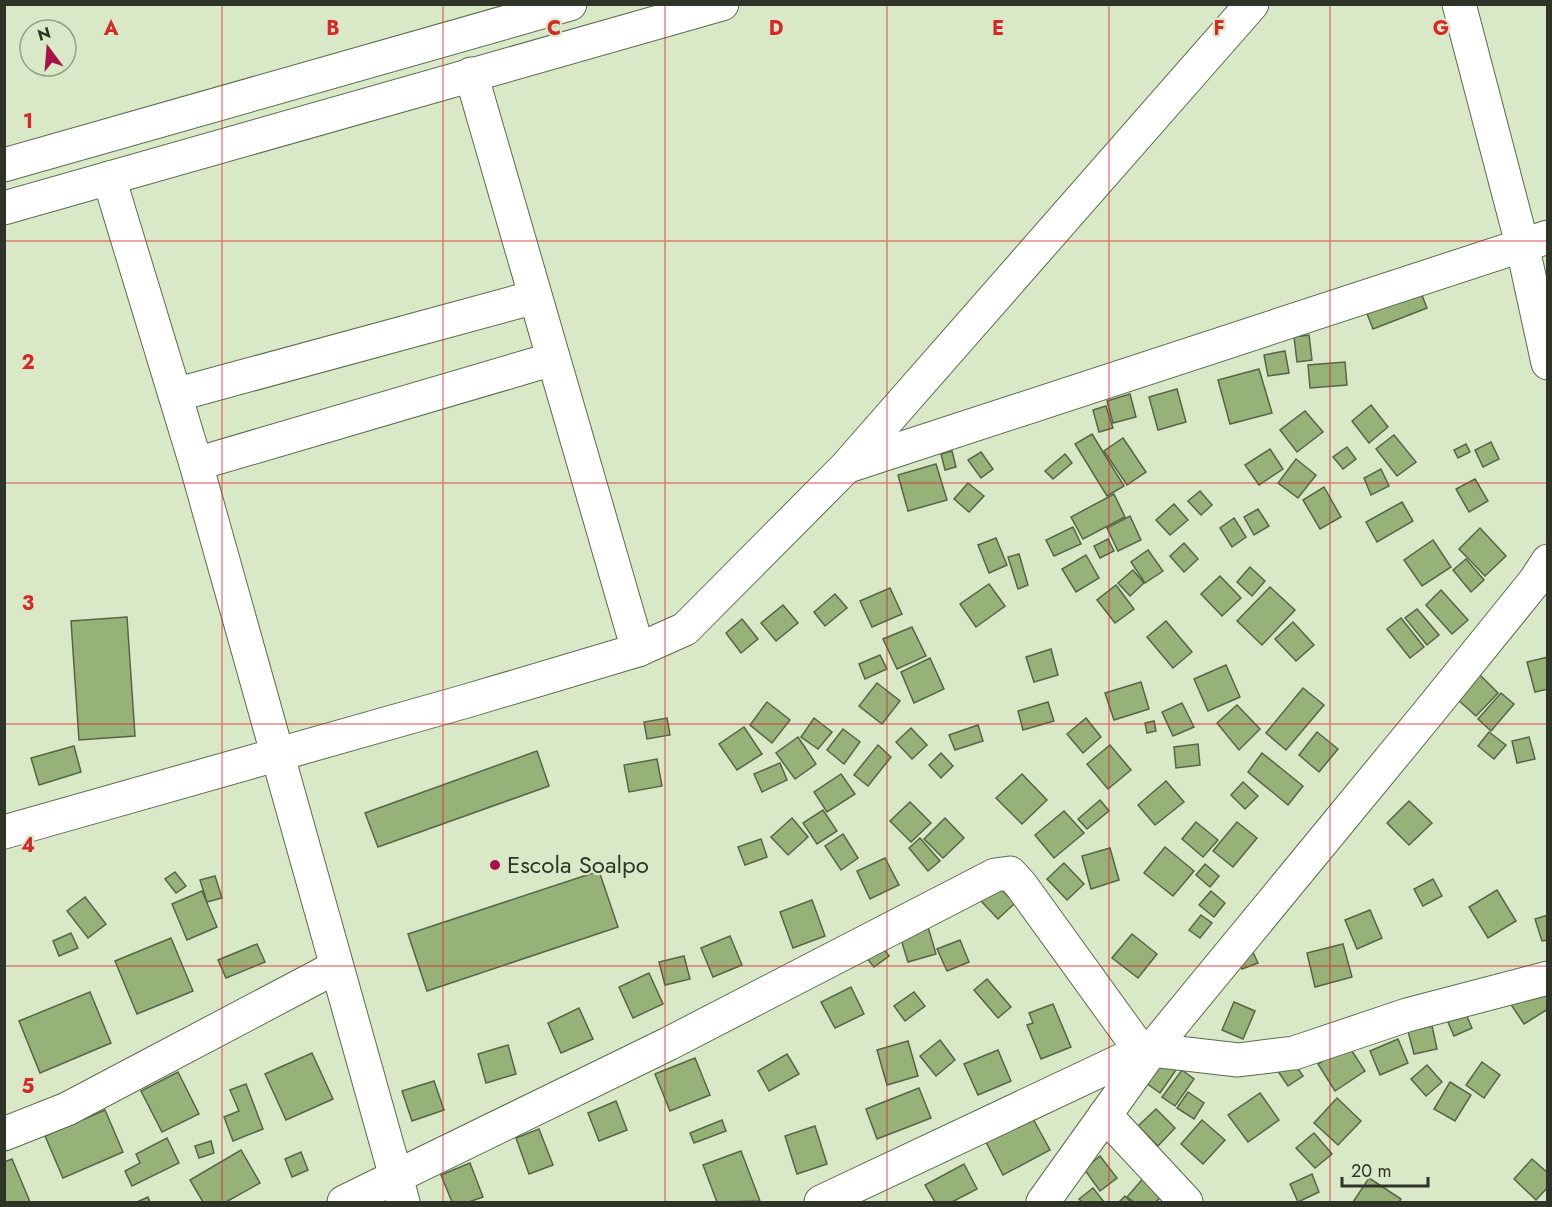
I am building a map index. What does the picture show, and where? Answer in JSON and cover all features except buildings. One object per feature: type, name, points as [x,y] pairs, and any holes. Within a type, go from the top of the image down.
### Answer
[{"type":"street","points":[[4,208],[722,4]]},
{"type":"street","points":[[4,832],[638,650],[686,629],[846,467],[1252,4]]},
{"type":"street","points":[[1459,4],[1535,240],[1548,363]]},
{"type":"street","points":[[4,165],[565,5]]},
{"type":"street","points":[[471,74],[638,650]]},
{"type":"street","points":[[109,178],[196,464],[400,1189]]},
{"type":"street","points":[[846,467],[1535,240]]},
{"type":"street","points":[[175,395],[536,297]]},
{"type":"street","points":[[196,464],[553,359]]},
{"type":"street","points":[[1043,1203],[1150,1048],[1430,712],[1535,581],[1548,561]]},
{"type":"street","points":[[344,1203],[400,1189],[668,1044],[995,875],[1010,873],[1021,885],[1150,1048]]},
{"type":"street","points":[[4,1134],[67,1108],[336,967]]},
{"type":"street","points":[[821,1203],[1150,1048],[1238,1060],[1294,1053],[1407,1015],[1548,978]]},
{"type":"street","points":[[1105,1115],[1186,1203]]},
{"type":"place","name":"Escola Soalpo","points":[[495,865]]}]
